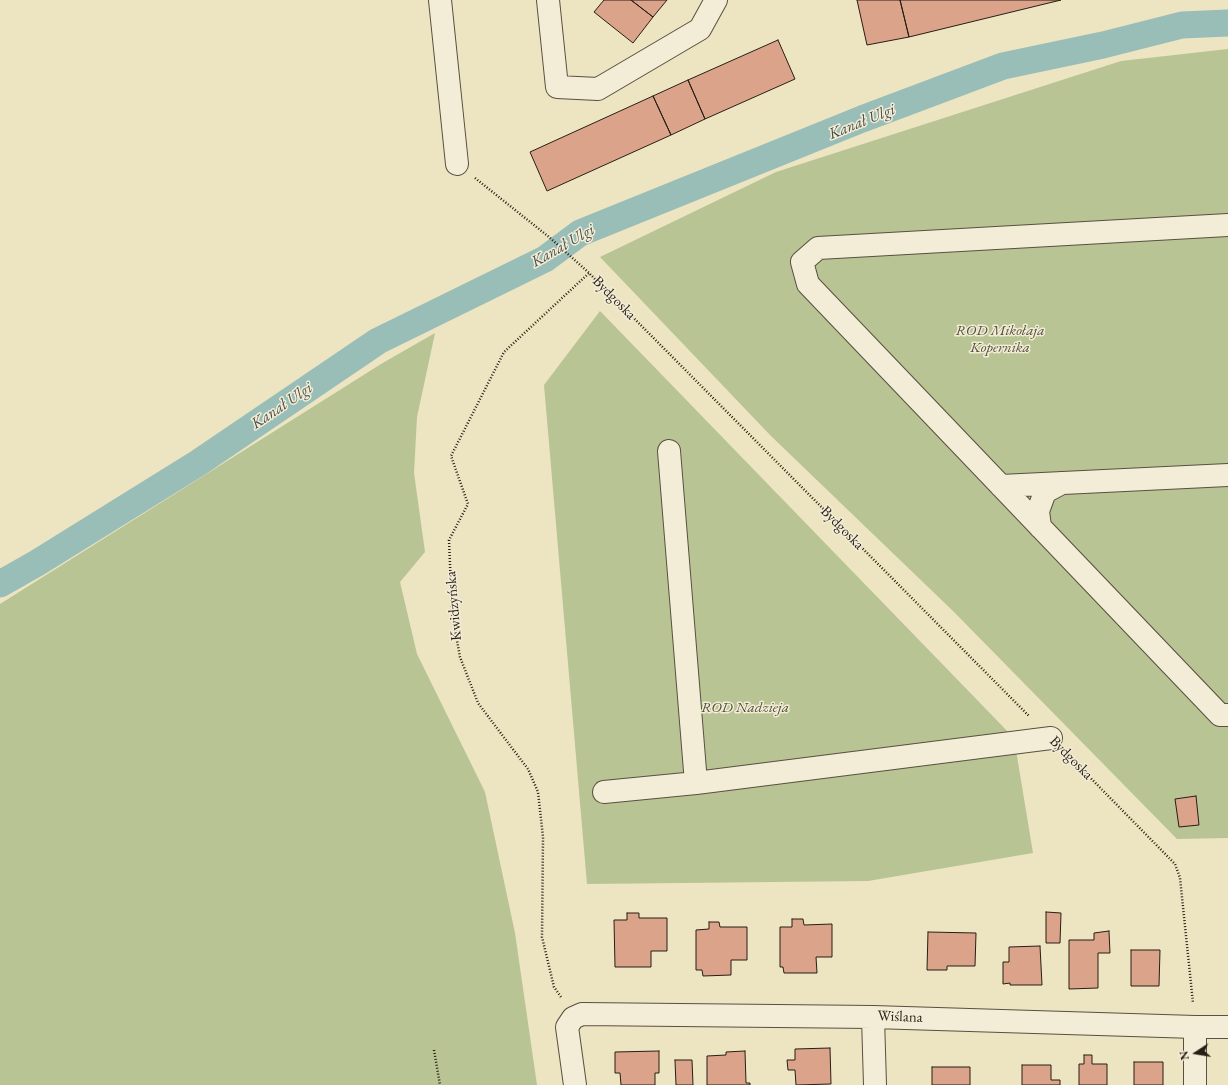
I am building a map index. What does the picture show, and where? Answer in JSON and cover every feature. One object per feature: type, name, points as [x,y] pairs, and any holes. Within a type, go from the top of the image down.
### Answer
[{"type":"street","points":[[440,0],[457,164]]},
{"type":"street","points":[[548,0],[557,87],[598,89],[700,29],[716,0]]},
{"type":"street","points":[[1228,225],[818,248],[802,262],[808,284],[1220,715],[1228,715]]},
{"type":"street","points":[[669,451],[696,782]]},
{"type":"street","points":[[1001,486],[1228,476]]},
{"type":"street","points":[[1040,527],[1038,511],[1045,492],[1062,483]]},
{"type":"street","points":[[604,792],[1051,738]]},
{"type":"street","name":"Wiślana","points":[[573,1018],[582,1014],[873,1016],[1228,1027]]},
{"type":"street","points":[[873,1016],[874,1085]]},
{"type":"street","points":[[573,1018],[567,1027],[575,1085]]},
{"type":"street","points":[[1195,1027],[1195,1085]]},
{"type":"path","name":"Bydgoska","points":[[457,164],[571,256],[1175,864],[1180,878],[1195,1027]]},
{"type":"path","name":"Kwidzyńska","points":[[573,1018],[554,987],[542,937],[542,838],[538,792],[528,769],[478,703],[460,657],[452,613],[450,540],[468,504],[451,456],[504,352],[589,274]]},
{"type":"path","points":[[434,1050],[440,1085]]},
{"type":"green space","name":"ROD Mikołaja Kopernika","points":[[1228,49],[1228,838],[1177,839],[954,612],[771,436],[600,257],[776,172],[1121,61]]},
{"type":"green space","name":"ROD Nadzieja","points":[[600,311],[1014,738],[1033,853],[868,881],[587,884],[544,385]]},
{"type":"green space","points":[[435,333],[417,417],[414,473],[425,552],[400,582],[417,654],[485,792],[515,933],[537,1085],[0,1085],[0,604],[381,364]]},
{"type":"building","points":[[604,0],[631,0],[653,17],[633,43],[594,12]]},
{"type":"building","points":[[631,0],[667,0],[653,17]]},
{"type":"building","points":[[857,0],[900,0],[909,37],[867,45]]},
{"type":"building","points":[[900,0],[1061,0],[909,37]]},
{"type":"building","points":[[778,40],[795,79],[705,119],[688,80]]},
{"type":"building","points":[[688,80],[705,119],[671,135],[653,96]]},
{"type":"building","points":[[653,96],[671,135],[547,191],[530,152]]},
{"type":"building","points":[[1196,796],[1199,825],[1179,827],[1175,799]]},
{"type":"building","points":[[1046,912],[1061,913],[1060,943],[1046,943]]},
{"type":"building","points":[[627,913],[639,913],[639,918],[667,918],[667,951],[651,951],[651,967],[615,967],[614,920],[627,920]]},
{"type":"building","points":[[792,919],[803,919],[804,925],[832,924],[832,957],[816,957],[817,973],[784,973],[783,967],[780,967],[780,927],[792,927]]},
{"type":"building","points":[[709,922],[719,922],[720,927],[747,927],[747,960],[731,960],[731,975],[703,976],[702,970],[696,970],[696,930],[709,929]]},
{"type":"building","points":[[1109,931],[1110,953],[1098,953],[1098,988],[1069,989],[1069,940],[1094,940],[1094,933]]},
{"type":"building","points":[[928,932],[976,933],[975,966],[947,966],[947,970],[927,970]]},
{"type":"building","points":[[1040,946],[1042,985],[1003,984],[1003,962],[1009,962],[1009,947]]},
{"type":"building","points":[[1131,950],[1160,950],[1159,986],[1131,986]]},
{"type":"building","points":[[830,1048],[831,1084],[796,1085],[795,1070],[788,1070],[787,1060],[795,1060],[795,1049]]},
{"type":"building","points":[[659,1051],[659,1073],[655,1073],[655,1085],[621,1085],[620,1073],[615,1073],[615,1052]]},
{"type":"building","points":[[745,1051],[746,1083],[750,1083],[750,1085],[707,1085],[707,1056],[726,1055],[726,1052]]},
{"type":"building","points":[[1084,1055],[1092,1055],[1092,1064],[1107,1064],[1107,1085],[1079,1085],[1079,1064],[1084,1064]]},
{"type":"building","points":[[675,1060],[692,1060],[693,1085],[676,1085]]},
{"type":"building","points":[[1134,1062],[1163,1062],[1163,1085],[1134,1085]]},
{"type":"building","points":[[1022,1065],[1051,1065],[1051,1080],[1060,1080],[1060,1085],[1022,1085]]},
{"type":"building","points":[[932,1067],[970,1067],[970,1085],[932,1085]]},
{"type":"waterway","name":"Kanał Ulgi","points":[[0,584],[37,563],[198,463],[378,341],[545,259],[580,233],[862,119],[1003,66],[1103,45],[1182,25],[1228,23]]}]
